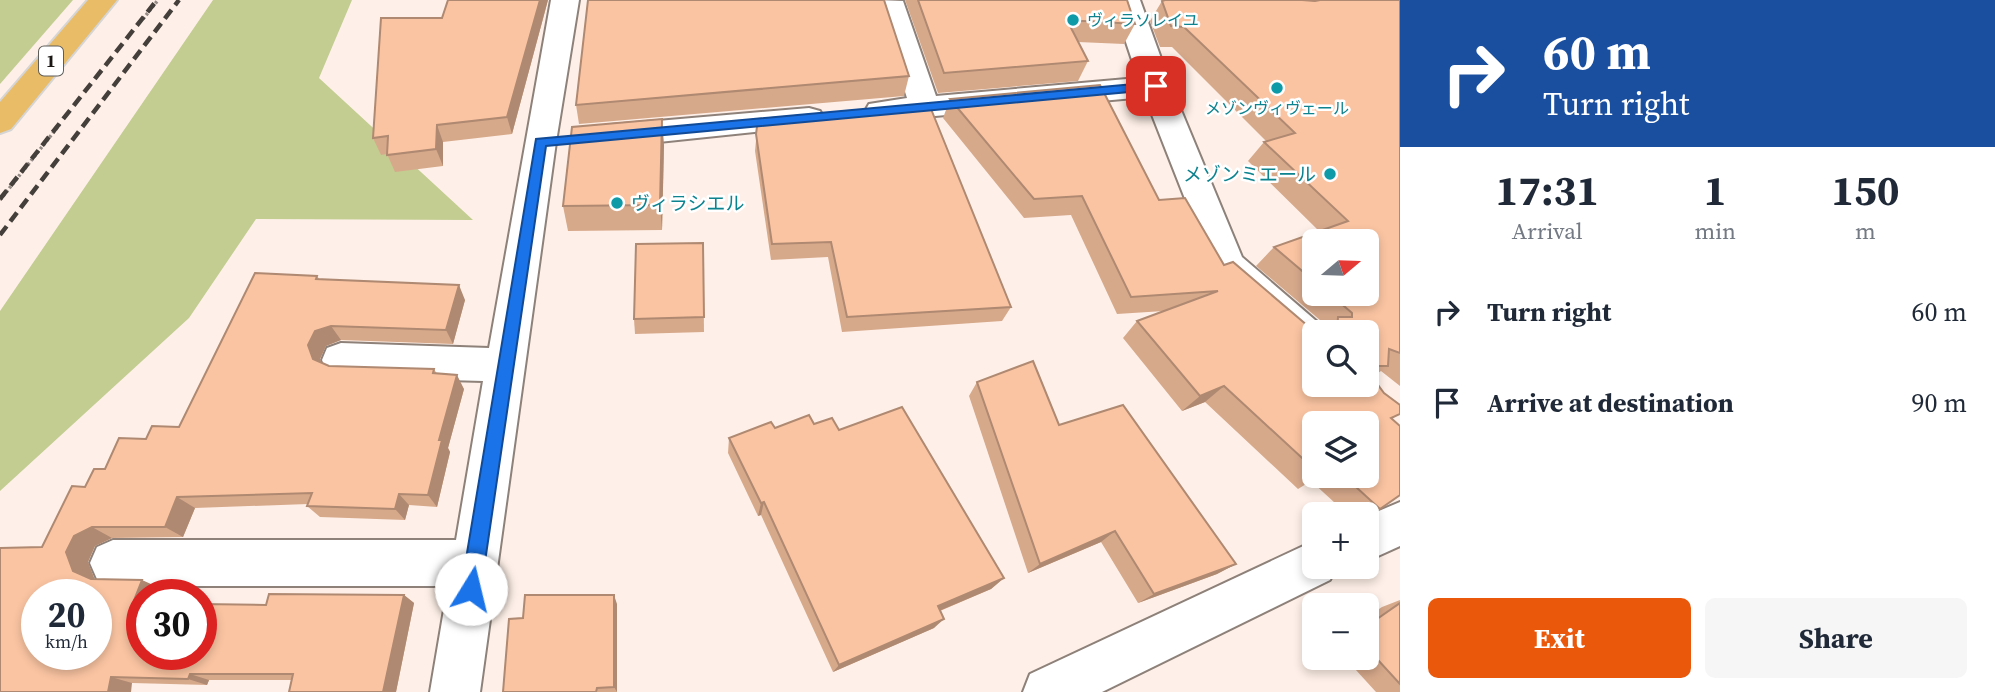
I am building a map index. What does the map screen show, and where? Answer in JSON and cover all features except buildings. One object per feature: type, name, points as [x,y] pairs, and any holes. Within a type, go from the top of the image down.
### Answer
[{"type":"main road","name":"1","points":[[0,122],[103,0]]},
{"type":"street","points":[[455,692],[506,365],[563,140],[565,0]]},
{"type":"street","points":[[889,1],[925,107]]},
{"type":"street","points":[[1138,8],[1156,86],[1228,265],[1302,330]]},
{"type":"street","points":[[563,140],[1156,86]]},
{"type":"street","points":[[341,360],[506,365]]},
{"type":"street","points":[[1379,533],[1400,523]]},
{"type":"street","points":[[113,563],[475,563]]},
{"type":"street","points":[[1048,692],[1302,570]]},
{"type":"green space","points":[[0,0],[73,0],[0,84]]},
{"type":"green space","points":[[213,0],[352,0],[319,78],[473,220],[256,219],[189,318],[0,491],[0,311]]},
{"type":"railway","points":[[0,199],[157,0]]},
{"type":"railway","points":[[0,235],[179,0]]},
{"type":"place","name":"ヴィラソレイユ","points":[[1073,20]]},
{"type":"place","name":"メゾンヴィヴェール","points":[[1277,88]]},
{"type":"place","name":"メゾンミエール","points":[[1330,174]]},
{"type":"place","name":"ヴィラシエル","points":[[617,203]]},
{"type":"route","points":[[471,589],[540,142],[1156,86]]}]
